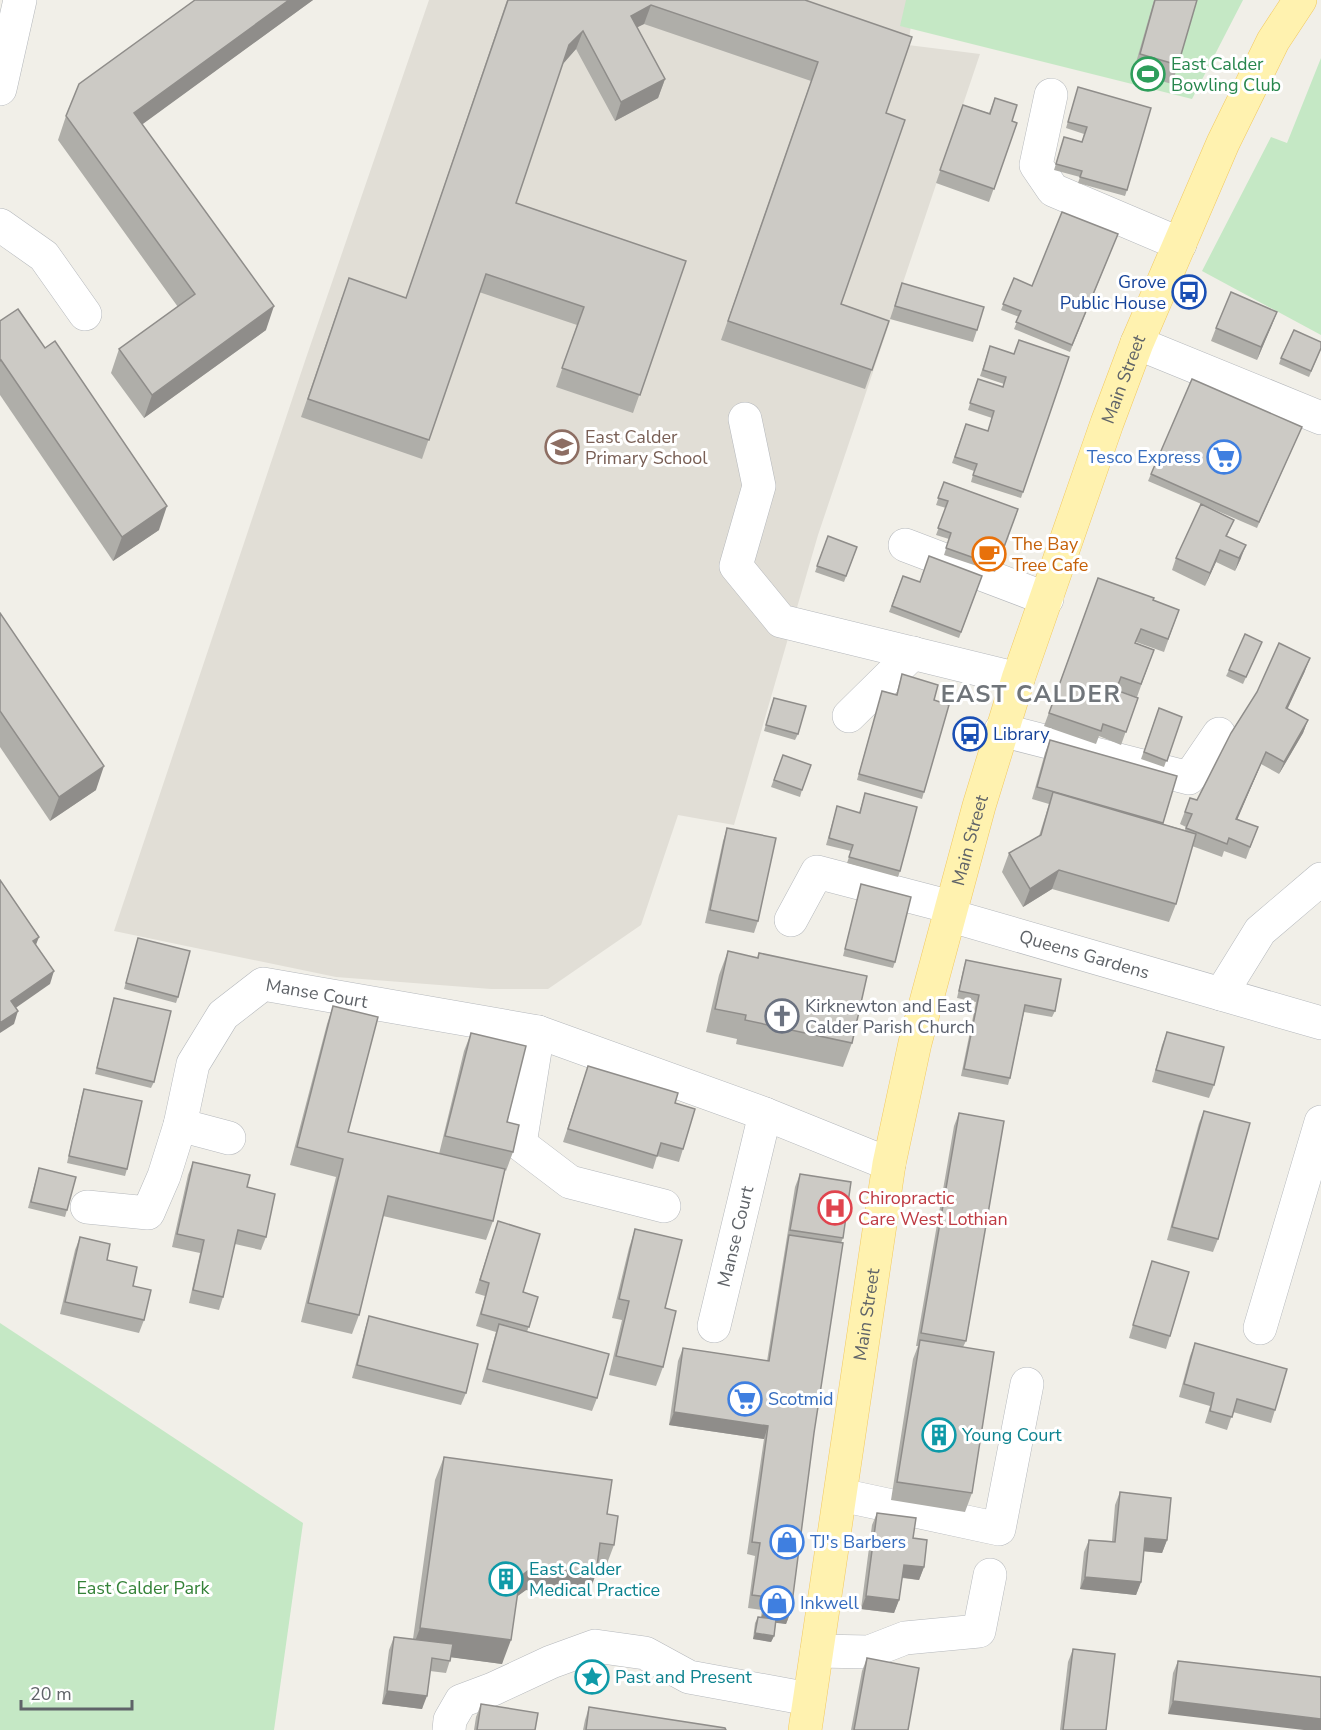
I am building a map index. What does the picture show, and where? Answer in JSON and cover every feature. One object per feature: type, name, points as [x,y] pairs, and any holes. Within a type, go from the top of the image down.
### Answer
[{"type":"main road","name":"Main Street","points":[[807,1714],[890,1164],[915,1043],[949,911],[1001,730],[1137,343],[1223,143],[1272,41],[1299,0]]},
{"type":"street","points":[[0,89],[21,1]]},
{"type":"street","points":[[1051,95],[1036,165],[1053,190],[1180,244]]},
{"type":"street","points":[[0,225],[44,256],[85,314]]},
{"type":"street","points":[[1137,343],[1321,418]]},
{"type":"street","points":[[745,419],[759,486],[736,566],[781,621],[1018,679]]},
{"type":"street","points":[[905,545],[1047,599]]},
{"type":"street","points":[[849,716],[914,653]]},
{"type":"street","points":[[1001,730],[1189,778],[1219,734]]},
{"type":"street","name":"Queens Gardens","points":[[791,921],[817,872],[1321,1023]]},
{"type":"street","points":[[1221,994],[1260,931],[1321,879]]},
{"type":"street","name":"Manse Court","points":[[87,1207],[148,1213],[164,1176],[180,1125],[193,1064],[223,1015],[263,984],[538,1032],[765,1114],[890,1164]]},
{"type":"street","points":[[538,1032],[520,1144],[570,1182],[664,1206]]},
{"type":"street","name":"Manse Court","points":[[714,1326],[765,1114]]},
{"type":"street","points":[[1260,1328],[1321,1122]]},
{"type":"street","points":[[180,1125],[229,1138]]},
{"type":"street","points":[[841,1495],[999,1529],[1027,1384]]},
{"type":"street","points":[[817,1651],[869,1652],[905,1638],[980,1631],[990,1575]]},
{"type":"street","points":[[448,1730],[450,1719],[461,1701],[493,1689],[550,1662],[595,1647],[645,1653],[689,1677],[807,1714]]},
{"type":"shaded area","name":"East Calder Primary School","points":[[429,0],[915,0],[908,45],[980,54],[818,535],[734,825],[678,815],[641,925],[548,989],[491,989],[336,977],[114,931]]},
{"type":"green space","name":"East Calder Bowling Club","points":[[906,0],[1243,0],[1192,99],[900,26]]},
{"type":"green space","points":[[1321,58],[1321,335],[1202,271],[1271,137],[1287,143]]},
{"type":"green space","name":"East Calder Park","points":[[0,1323],[303,1523],[274,1730],[0,1730]]},
{"type":"building","points":[[195,0],[289,0],[134,113],[274,306],[152,395],[119,349],[195,294],[66,116],[79,84]]},
{"type":"building","points":[[508,0],[805,0],[912,37],[886,113],[905,120],[841,304],[889,321],[872,370],[728,321],[818,62],[651,5],[631,16],[665,79],[621,102],[583,31],[569,45],[516,203],[686,261],[640,395],[562,368],[584,307],[486,274],[429,440],[308,399],[349,278],[406,298]]},
{"type":"building","points":[[1155,0],[1197,0],[1178,65],[1140,54]]},
{"type":"building","points":[[1078,87],[1151,108],[1127,190],[1080,177],[1082,171],[1056,164],[1064,137],[1082,142],[1087,127],[1068,122]]},
{"type":"building","points":[[995,98],[1017,105],[1012,121],[1017,123],[994,189],[940,170],[963,105],[990,114]]},
{"type":"building","points":[[1062,212],[1118,234],[1072,345],[1016,322],[1021,311],[1003,304],[1014,278],[1032,286]]},
{"type":"building","points":[[902,283],[984,307],[977,330],[895,306]]},
{"type":"building","points":[[1231,292],[1277,312],[1261,347],[1216,328]]},
{"type":"building","points":[[18,309],[45,348],[55,341],[167,506],[122,537],[0,361],[0,321]]},
{"type":"building","points":[[1294,330],[1321,342],[1321,348],[1311,371],[1281,358]]},
{"type":"building","points":[[1019,340],[1069,357],[1023,492],[973,475],[977,464],[955,457],[966,424],[988,431],[994,411],[970,403],[978,379],[1003,387],[1006,377],[983,370],[990,346],[1014,354]]},
{"type":"building","name":"Tesco Express","points":[[1192,379],[1302,427],[1259,522],[1151,474]]},
{"type":"building","points":[[944,482],[1018,509],[997,566],[946,548],[951,533],[938,528],[948,501],[938,498]]},
{"type":"building","points":[[1201,504],[1234,520],[1226,536],[1246,545],[1239,558],[1220,550],[1210,573],[1176,558]]},
{"type":"building","points":[[828,536],[857,547],[846,576],[817,566]]},
{"type":"building","points":[[929,556],[982,576],[961,632],[892,606],[903,576],[920,582]]},
{"type":"building","points":[[1098,578],[1154,598],[1153,600],[1179,610],[1168,639],[1141,629],[1135,643],[1154,650],[1141,684],[1121,677],[1116,690],[1138,698],[1126,732],[1103,724],[1101,731],[1049,713]]},
{"type":"building","points":[[0,613],[104,766],[59,797],[0,711]]},
{"type":"building","points":[[1245,634],[1262,642],[1246,677],[1229,670]]},
{"type":"building","points":[[1279,643],[1310,658],[1286,708],[1308,720],[1284,762],[1266,752],[1236,819],[1258,827],[1250,847],[1229,838],[1227,844],[1186,828],[1192,814],[1185,812],[1190,798],[1197,800],[1231,733],[1257,692]]},
{"type":"building","points":[[902,674],[938,685],[934,700],[949,705],[924,792],[859,774],[882,691],[897,695]]},
{"type":"building","points":[[774,698],[806,706],[798,734],[766,725]]},
{"type":"building","points":[[1159,708],[1182,717],[1167,761],[1144,752]]},
{"type":"building","points":[[1050,740],[1177,776],[1163,823],[1037,787]]},
{"type":"building","points":[[783,755],[811,765],[802,790],[774,780]]},
{"type":"building","points":[[1053,792],[1196,834],[1176,904],[1059,870],[1030,889],[1009,853],[1041,835]]},
{"type":"building","points":[[865,793],[917,807],[900,871],[849,857],[853,845],[829,838],[837,806],[860,813]]},
{"type":"building","points":[[727,828],[776,838],[758,921],[710,910]]},
{"type":"building","points":[[0,880],[39,937],[33,941],[54,971],[11,1001],[18,1011],[0,1023]]},
{"type":"building","points":[[861,884],[911,897],[895,962],[845,949]]},
{"type":"building","points":[[138,938],[190,951],[178,997],[126,983]]},
{"type":"building","name":"Kirknewton and East Calder Parish Church","points":[[728,951],[758,958],[759,953],[867,976],[852,1043],[745,1020],[746,1015],[715,1009]]},
{"type":"building","points":[[966,960],[1061,979],[1055,1011],[1025,1005],[1010,1078],[964,1069],[979,995],[959,991]]},
{"type":"building","points":[[114,998],[171,1011],[154,1082],[97,1068]]},
{"type":"building","points":[[333,1006],[378,1017],[348,1132],[505,1169],[493,1221],[388,1196],[359,1315],[308,1303],[343,1159],[297,1147]]},
{"type":"building","points":[[1167,1032],[1224,1047],[1214,1085],[1156,1070]]},
{"type":"building","points":[[471,1033],[526,1046],[507,1122],[519,1125],[513,1152],[445,1136]]},
{"type":"building","points":[[588,1066],[678,1093],[675,1103],[695,1109],[683,1149],[661,1143],[657,1156],[568,1129]]},
{"type":"building","points":[[84,1089],[142,1101],[127,1169],[69,1156]]},
{"type":"building","points":[[1204,1111],[1250,1123],[1218,1239],[1172,1227]]},
{"type":"building","points":[[959,1113],[1004,1121],[966,1341],[921,1333]]},
{"type":"building","points":[[193,1162],[250,1175],[247,1187],[275,1194],[266,1237],[238,1230],[223,1297],[193,1290],[204,1240],[177,1234]]},
{"type":"building","points":[[39,1168],[76,1177],[67,1210],[31,1202]]},
{"type":"building","points":[[800,1174],[851,1182],[843,1238],[790,1230]]},
{"type":"building","points":[[498,1221],[540,1234],[523,1292],[538,1297],[529,1327],[481,1314],[489,1283],[480,1280]]},
{"type":"building","points":[[635,1229],[682,1240],[665,1308],[676,1311],[663,1367],[616,1356],[629,1301],[619,1299]]},
{"type":"building","points":[[789,1235],[843,1243],[814,1433],[791,1611],[765,1608],[767,1597],[752,1595],[760,1543],[752,1542],[768,1426],[674,1412],[683,1348],[769,1361]]},
{"type":"building","points":[[80,1237],[110,1244],[107,1260],[137,1267],[133,1286],[151,1290],[144,1320],[65,1302]]},
{"type":"building","points":[[1152,1261],[1189,1272],[1170,1336],[1133,1325]]},
{"type":"building","points":[[369,1316],[478,1344],[466,1393],[357,1365]]},
{"type":"building","points":[[499,1324],[609,1354],[597,1398],[487,1369]]},
{"type":"building","name":"Young Court","points":[[920,1340],[994,1352],[972,1493],[897,1482]]},
{"type":"building","points":[[1195,1343],[1287,1369],[1275,1410],[1237,1399],[1232,1417],[1210,1411],[1214,1393],[1184,1384]]},
{"type":"building","name":"East Calder Medical Practice","points":[[444,1457],[612,1480],[607,1514],[618,1516],[614,1545],[600,1543],[596,1574],[534,1566],[520,1577],[511,1640],[420,1628]]},
{"type":"building","points":[[1120,1492],[1171,1498],[1167,1540],[1145,1538],[1141,1582],[1085,1577],[1089,1540],[1115,1542]]},
{"type":"building","points":[[877,1513],[916,1518],[913,1538],[927,1540],[924,1567],[904,1565],[899,1600],[866,1596]]},
{"type":"building","points":[[758,1617],[776,1619],[774,1636],[755,1633]]},
{"type":"building","points":[[394,1637],[453,1644],[450,1661],[432,1658],[427,1696],[387,1691]]},
{"type":"building","points":[[1073,1649],[1115,1654],[1106,1730],[1063,1730]]},
{"type":"building","points":[[867,1658],[919,1668],[908,1730],[854,1730]]},
{"type":"building","points":[[1178,1661],[1321,1677],[1321,1719],[1173,1701]]},
{"type":"building","points":[[481,1704],[538,1713],[535,1730],[477,1730]]},
{"type":"building","points":[[589,1707],[725,1728],[726,1730],[586,1730]]},
{"type":"place","name":"East Calder Bowling Club","points":[[1148,74]]},
{"type":"place","name":"Grove Public House","points":[[1189,292]]},
{"type":"place","name":"East Calder Primary School","points":[[562,447]]},
{"type":"place","name":"Tesco Express","points":[[1224,457]]},
{"type":"place","name":"The Bay Tree Cafe","points":[[989,554]]},
{"type":"place","name":"Library","points":[[970,734]]},
{"type":"place","name":"Kirknewton and East Calder Parish Church","points":[[782,1016]]},
{"type":"place","name":"Chiropractic Care West Lothian","points":[[835,1208]]},
{"type":"place","name":"Scotmid","points":[[745,1399]]},
{"type":"place","name":"Young Court","points":[[939,1435]]},
{"type":"place","name":"TJ's Barbers","points":[[787,1542]]},
{"type":"place","name":"East Calder Medical Practice","points":[[506,1579]]},
{"type":"place","name":"Inkwell","points":[[777,1603]]},
{"type":"place","name":"Past and Present","points":[[592,1677]]},
{"type":"district","name":"EAST CALDER","points":[[1031,694]]}]
